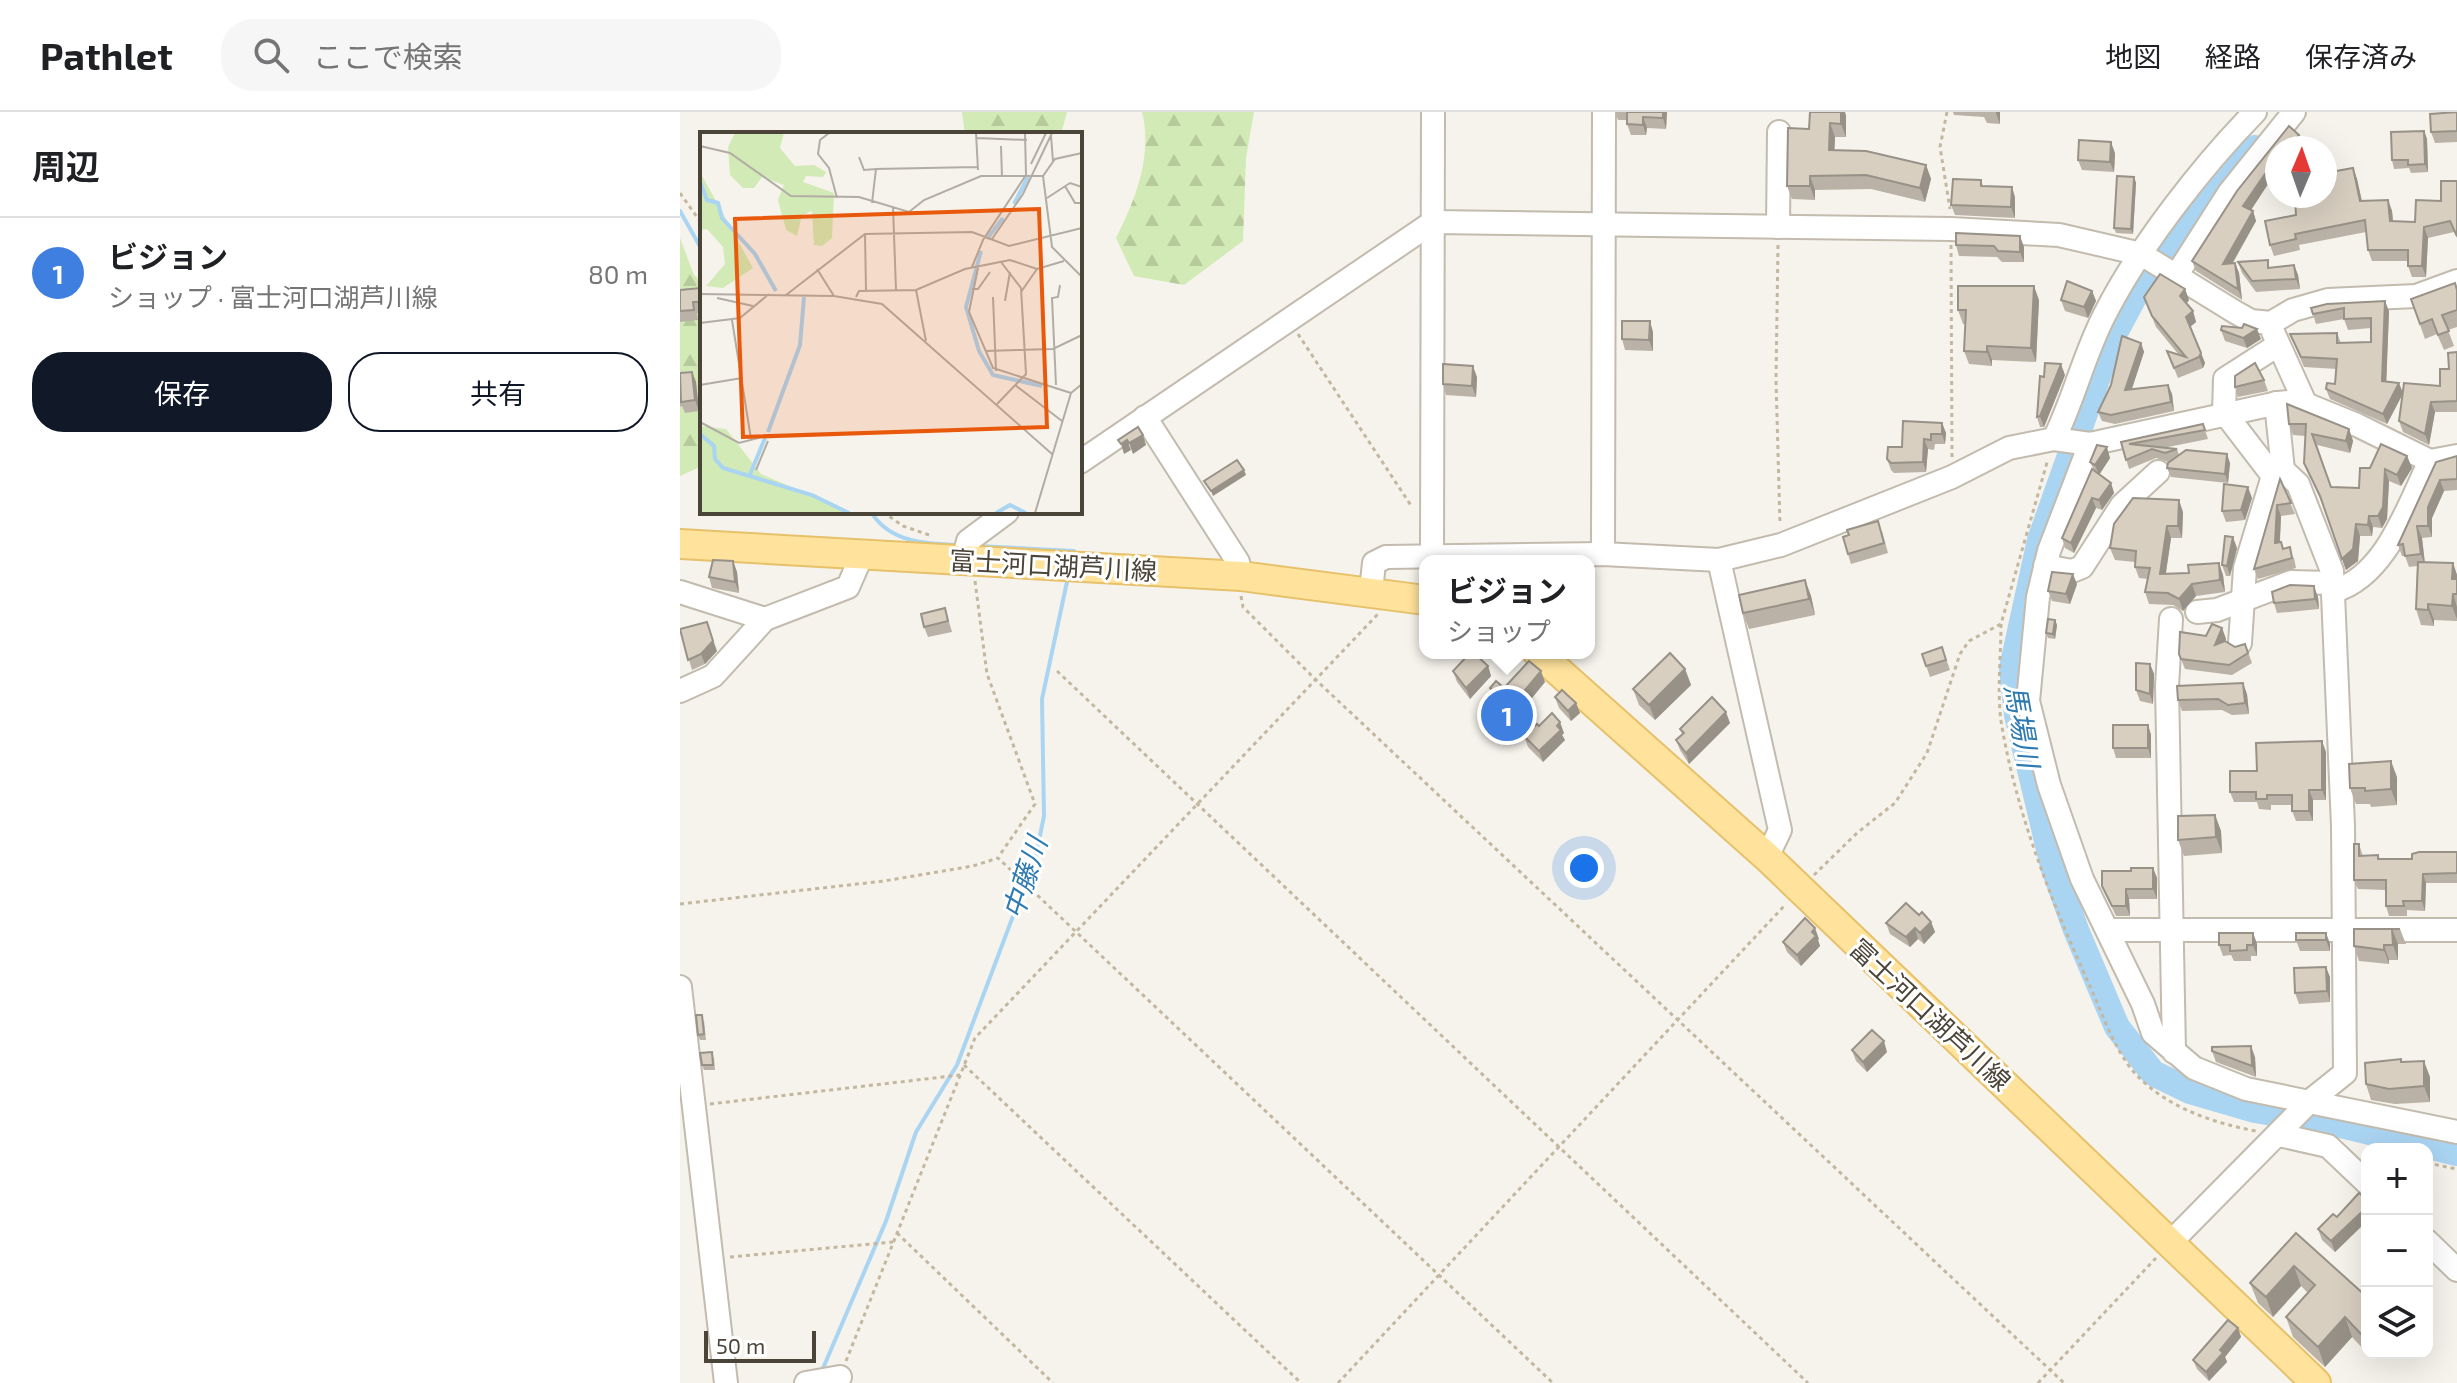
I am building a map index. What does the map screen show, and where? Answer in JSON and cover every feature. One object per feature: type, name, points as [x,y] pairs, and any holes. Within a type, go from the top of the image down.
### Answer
[{"type":"main road","name":"富士河口湖芦川線","points":[[680,544],[862,555],[968,555],[1241,576],[1419,599]]},
{"type":"main road","name":"富士河口湖芦川線","points":[[1545,659],[1767,857],[2316,1383]]},
{"type":"street","points":[[1432,554],[1433,112]]},
{"type":"street","points":[[1603,554],[1604,112]]},
{"type":"street","points":[[2057,439],[2104,315],[2141,254],[2231,137],[2255,112]]},
{"type":"street","points":[[2176,276],[2229,193],[2294,112]]},
{"type":"street","points":[[1778,227],[1779,132]]},
{"type":"street","points":[[1082,461],[1433,222],[1951,229],[2059,235],[2141,254],[2251,321],[2271,323],[2293,310],[2328,300],[2416,296],[2457,281]]},
{"type":"street","points":[[2271,323],[2306,405]]},
{"type":"street","points":[[2171,1242],[2310,1101],[2345,1073],[2344,928],[2332,571],[2298,484],[2278,473],[2224,412],[2225,379],[2278,345]]},
{"type":"street","points":[[1382,593],[1374,563],[1386,557],[1603,554],[1719,560],[1781,545],[1952,477],[2009,448],[2057,439],[2090,444],[2224,412],[2276,403],[2298,401],[2357,425],[2430,461],[2457,456]]},
{"type":"street","points":[[2240,643],[2245,568],[2278,473],[2276,403]]},
{"type":"street","points":[[1145,417],[1238,562],[1241,576]]},
{"type":"street","points":[[2090,444],[2064,503],[2045,566],[2027,684],[2030,716],[2082,879],[2153,1033],[2194,1068],[2246,1089],[2291,1101],[2310,1101],[2457,1132]]},
{"type":"street","points":[[2197,612],[2217,610],[2291,582],[2333,587],[2355,585],[2389,545],[2430,461]]},
{"type":"street","points":[[2045,566],[2072,571],[2082,567],[2122,505],[2158,472]]},
{"type":"street","points":[[968,555],[1005,514]]},
{"type":"street","points":[[680,691],[713,676],[765,619],[848,587],[862,555]]},
{"type":"street","points":[[1719,560],[1780,830],[1767,857]]},
{"type":"street","points":[[680,592],[765,619]]},
{"type":"street","points":[[2171,619],[2167,686],[2174,1052]]},
{"type":"street","points":[[2108,930],[2457,930]]},
{"type":"street","points":[[680,987],[683,1040],[694,1105],[726,1383]]},
{"type":"street","points":[[2279,1135],[2328,1146],[2361,1177]]},
{"type":"street","points":[[2433,1247],[2457,1270]]},
{"type":"street","points":[[806,1383],[840,1377]]},
{"type":"path","points":[[1947,112],[1940,147],[1951,229],[1952,477]]},
{"type":"path","points":[[680,193],[700,221]]},
{"type":"path","points":[[1778,227],[1776,380],[1781,545]]},
{"type":"path","points":[[1289,319],[1413,508]]},
{"type":"path","points":[[1338,1383],[1799,890],[1857,833],[1895,803],[1927,753],[1960,654],[1969,641],[2001,624],[2057,439]]},
{"type":"path","points":[[680,904],[884,881],[973,866],[998,858],[1035,804],[987,674],[968,555],[918,533],[886,514]]},
{"type":"path","points":[[1241,576],[1243,607],[1316,680],[2064,1383]]},
{"type":"path","points":[[840,1377],[975,1038],[1369,626],[1382,593]]},
{"type":"path","points":[[1057,671],[1808,1383]]},
{"type":"path","points":[[998,858],[1553,1383]]},
{"type":"path","points":[[964,1065],[1301,1383]]},
{"type":"path","points":[[694,1105],[960,1075]]},
{"type":"path","points":[[2433,1164],[2457,1169]]},
{"type":"path","points":[[897,1233],[1053,1383]]},
{"type":"path","points":[[713,1259],[893,1242]]},
{"type":"path","points":[[2038,1383],[2171,1242]]},
{"type":"green space","points":[[962,112],[1067,112],[1062,132],[965,132]]},
{"type":"green space","points":[[1142,112],[1254,112],[1246,158],[1243,241],[1184,285],[1134,276],[1116,238],[1130,209],[1144,161]]},
{"type":"green space","points":[[680,238],[694,275],[700,280],[700,467],[680,476]]},
{"type":"building","points":[[1627,112],[1663,112],[1663,118],[1643,117],[1643,125],[1627,124]]},
{"type":"building","points":[[1810,112],[1841,112],[1841,124],[1830,123],[1829,150],[1866,151],[1926,165],[1920,188],[1866,175],[1810,176],[1810,186],[1787,186],[1788,128],[1809,129]]},
{"type":"building","points":[[2457,112],[2457,131],[2431,132],[2430,114]]},
{"type":"building","points":[[2289,126],[2299,135],[2298,136],[2281,136]]},
{"type":"building","points":[[2424,131],[2425,164],[2408,165],[2408,160],[2392,160],[2391,132]]},
{"type":"building","points":[[2079,140],[2111,142],[2110,162],[2078,160]]},
{"type":"building","points":[[2265,156],[2265,174],[2243,206],[2253,211],[2223,264],[2235,263],[2238,289],[2192,261],[2237,191]]},
{"type":"building","points":[[2353,168],[2360,201],[2388,200],[2390,221],[2415,222],[2416,200],[2441,201],[2441,181],[2457,181],[2457,236],[2450,221],[2424,227],[2422,266],[2408,266],[2408,250],[2368,250],[2365,220],[2295,234],[2296,239],[2270,245],[2265,221],[2296,215],[2296,208],[2337,208],[2337,171]]},
{"type":"building","points":[[2117,176],[2134,177],[2131,229],[2114,228]]},
{"type":"building","points":[[1953,179],[1981,180],[1981,186],[2012,187],[2011,207],[1951,205]]},
{"type":"building","points":[[1956,233],[2020,236],[2020,252],[1998,251],[1994,246],[1956,245]]},
{"type":"building","points":[[2268,260],[2268,268],[2294,265],[2296,279],[2252,281],[2238,262]]},
{"type":"building","points":[[2160,274],[2185,289],[2180,296],[2193,311],[2186,317],[2201,353],[2199,357],[2174,368],[2167,351],[2186,357],[2152,316],[2144,297]]},
{"type":"building","points":[[2067,281],[2092,291],[2084,307],[2061,300]]},
{"type":"building","points":[[2455,283],[2457,310],[2442,315],[2449,331],[2438,335],[2432,319],[2420,324],[2411,299]]},
{"type":"building","points":[[1958,286],[2034,286],[2031,348],[1987,346],[1987,352],[1964,351],[1966,310],[1958,310]]},
{"type":"building","points":[[700,288],[700,302],[693,302],[694,310],[680,311],[680,290]]},
{"type":"building","points":[[2385,301],[2382,381],[2399,383],[2383,414],[2326,389],[2327,383],[2335,384],[2337,359],[2301,357],[2290,334],[2337,333],[2337,343],[2371,342],[2371,318],[2344,319],[2344,308],[2313,314],[2311,308],[2327,304]]},
{"type":"building","points":[[1622,321],[1650,321],[1649,340],[1622,339]]},
{"type":"building","points":[[2244,324],[2257,329],[2243,338],[2221,330],[2222,326],[2242,328]]},
{"type":"building","points":[[2122,336],[2141,343],[2125,390],[2168,385],[2171,402],[2111,415],[2098,412],[2111,385]]},
{"type":"building","points":[[2457,352],[2457,401],[2431,402],[2425,434],[2399,421],[2404,383],[2440,386],[2440,369],[2449,369],[2448,353]]},
{"type":"building","points":[[2045,363],[2061,364],[2037,417],[2040,376],[2044,377]]},
{"type":"building","points":[[2255,363],[2264,380],[2235,387],[2235,376]]},
{"type":"building","points":[[1443,364],[1473,366],[1472,386],[1443,384]]},
{"type":"building","points":[[692,372],[695,400],[681,402],[680,373]]},
{"type":"building","points":[[2287,404],[2349,429],[2346,441],[2312,434],[2331,487],[2359,488],[2360,468],[2370,468],[2381,444],[2407,456],[2397,475],[2385,469],[2383,507],[2378,516],[2369,516],[2368,525],[2356,524],[2353,549],[2342,559],[2320,496],[2304,463],[2306,424],[2289,424]]},
{"type":"building","points":[[1903,421],[1942,423],[1942,434],[1931,434],[1931,440],[1924,439],[1923,462],[1891,463],[1887,459],[1888,447],[1902,447]]},
{"type":"building","points":[[2203,424],[2205,430],[2129,444],[2177,449],[2165,453],[2152,449],[2126,460],[2121,442]]},
{"type":"building","points":[[1138,427],[1143,435],[1121,444],[1118,440]]},
{"type":"building","points":[[2097,445],[2107,447],[2095,465],[2090,462]]},
{"type":"building","points":[[2186,450],[2227,454],[2225,474],[2167,468],[2168,463]]},
{"type":"building","points":[[2457,456],[2457,479],[2440,480],[2428,507],[2428,526],[2417,526],[2421,554],[2405,556],[2403,544],[2398,545],[2436,462]]},
{"type":"building","points":[[1237,460],[1244,470],[1211,491],[1204,481]]},
{"type":"building","points":[[2092,469],[2111,483],[2099,500],[2092,498],[2071,543],[2062,538]]},
{"type":"building","points":[[2280,479],[2291,503],[2277,505],[2275,543],[2281,542],[2283,549],[2290,547],[2292,558],[2254,569]]},
{"type":"building","points":[[2224,484],[2248,487],[2241,510],[2222,511]]},
{"type":"building","points":[[2133,498],[2179,500],[2178,526],[2167,526],[2160,574],[2189,573],[2188,565],[2219,563],[2220,580],[2192,584],[2179,599],[2168,593],[2145,592],[2150,568],[2135,567],[2136,551],[2110,548],[2114,524]]},
{"type":"building","points":[[1878,521],[1884,543],[1848,554],[1843,537],[1849,535],[1847,530]]},
{"type":"building","points":[[2225,536],[2233,537],[2227,566],[2222,565]]},
{"type":"building","points":[[713,560],[733,561],[735,582],[709,577]]},
{"type":"building","points":[[2418,562],[2453,563],[2452,579],[2457,579],[2457,594],[2453,594],[2452,606],[2428,604],[2428,610],[2416,609]]},
{"type":"building","points":[[2052,572],[2073,574],[2066,594],[2048,591]]},
{"type":"building","points":[[1805,580],[1809,599],[1743,613],[1739,595]]},
{"type":"building","points":[[2290,585],[2314,586],[2315,599],[2274,603],[2272,592]]},
{"type":"building","points":[[945,608],[948,621],[924,627],[921,614]]},
{"type":"building","points":[[2048,619],[2055,620],[2053,634],[2046,633]]},
{"type":"building","points":[[707,622],[713,641],[701,654],[688,660],[680,629]]},
{"type":"building","points":[[2212,624],[2222,628],[2215,645],[2225,641],[2235,647],[2245,644],[2248,653],[2229,665],[2181,659],[2180,632],[2206,636]]},
{"type":"building","points":[[1942,647],[1946,660],[1926,666],[1922,654]]},
{"type":"building","points":[[1670,653],[1685,669],[1649,705],[1633,689]]},
{"type":"building","points":[[1464,659],[1480,659],[1488,666],[1466,688],[1453,671]]},
{"type":"building","points":[[1529,661],[1541,671],[1521,695],[1525,699],[1502,720],[1487,705],[1497,696],[1490,688],[1496,681],[1504,688]]},
{"type":"building","points":[[2136,663],[2150,664],[2150,694],[2136,690]]},
{"type":"building","points":[[2243,683],[2245,703],[2228,705],[2218,699],[2178,700],[2177,686]]},
{"type":"building","points":[[1562,690],[1576,703],[1568,711],[1555,697]]},
{"type":"building","points":[[1712,697],[1726,712],[1686,753],[1676,740],[1684,733],[1680,729]]},
{"type":"building","points":[[1552,713],[1560,722],[1557,726],[1561,730],[1539,751],[1524,736]]},
{"type":"building","points":[[2113,725],[2148,725],[2148,748],[2113,748]]},
{"type":"building","points":[[2322,741],[2322,790],[2309,790],[2309,811],[2292,811],[2292,795],[2267,795],[2267,799],[2256,799],[2256,792],[2230,792],[2230,771],[2257,771],[2256,743]]},
{"type":"building","points":[[2391,761],[2391,789],[2365,791],[2365,788],[2350,788],[2349,764]]},
{"type":"building","points":[[2215,815],[2216,837],[2178,840],[2178,816]]},
{"type":"building","points":[[2354,844],[2359,844],[2359,856],[2378,855],[2378,859],[2412,859],[2412,854],[2419,852],[2457,852],[2457,873],[2423,874],[2422,901],[2403,901],[2404,906],[2386,906],[2386,880],[2354,880]]},
{"type":"building","points":[[2131,868],[2153,868],[2153,889],[2126,889],[2126,906],[2112,906],[2102,886],[2102,871],[2131,871]]},
{"type":"building","points":[[1906,903],[1919,915],[1922,912],[1931,922],[1920,933],[1915,928],[1906,937],[1886,923]]},
{"type":"building","points":[[1805,918],[1815,928],[1812,932],[1816,936],[1797,955],[1783,942]]},
{"type":"building","points":[[2354,929],[2392,929],[2393,945],[2384,945],[2384,950],[2354,946]]},
{"type":"building","points":[[2219,933],[2253,933],[2253,945],[2247,945],[2247,950],[2230,951],[2230,945],[2219,945]]},
{"type":"building","points":[[2296,933],[2326,933],[2326,940],[2296,940]]},
{"type":"building","points":[[2326,967],[2327,991],[2295,993],[2294,968]]},
{"type":"building","points":[[696,1015],[702,1015],[704,1034],[698,1035]]},
{"type":"building","points":[[1872,1030],[1884,1041],[1863,1062],[1852,1050]]},
{"type":"building","points":[[2251,1046],[2252,1066],[2212,1051],[2212,1047]]},
{"type":"building","points":[[712,1052],[713,1065],[702,1065],[700,1053]]},
{"type":"building","points":[[2401,1059],[2401,1062],[2424,1061],[2424,1086],[2389,1089],[2366,1084],[2365,1063]]},
{"type":"building","points":[[2359,1193],[2361,1195],[2361,1213],[2331,1241],[2318,1229],[2333,1214],[2337,1217]]},
{"type":"building","points":[[2296,1233],[2361,1292],[2361,1334],[2345,1317],[2318,1347],[2286,1317],[2315,1285],[2294,1266],[2266,1297],[2250,1283]]},
{"type":"building","points":[[2228,1320],[2238,1328],[2220,1350],[2223,1353],[2206,1372],[2193,1360]]},
{"type":"waterway","name":"馬場川","points":[[2255,148],[2140,286],[2111,340],[2040,540],[2012,668],[2017,715],[2053,866],[2076,930],[2117,1027],[2153,1073],[2190,1091],[2255,1110],[2337,1124],[2457,1153]]},
{"type":"waterway","name":"中藤川","points":[[680,211],[700,246]]},
{"type":"waterway","name":"中藤川","points":[[873,514],[888,530],[910,540],[960,545]]},
{"type":"waterway","name":"中藤川","points":[[977,546],[1074,551],[1073,557]]},
{"type":"waterway","name":"中藤川","points":[[821,1373],[886,1221],[916,1132],[957,1065],[1036,855],[1044,816],[1042,699],[1068,577]]},
{"type":"place","name":"ビジョン","points":[[1507,715]]}]
